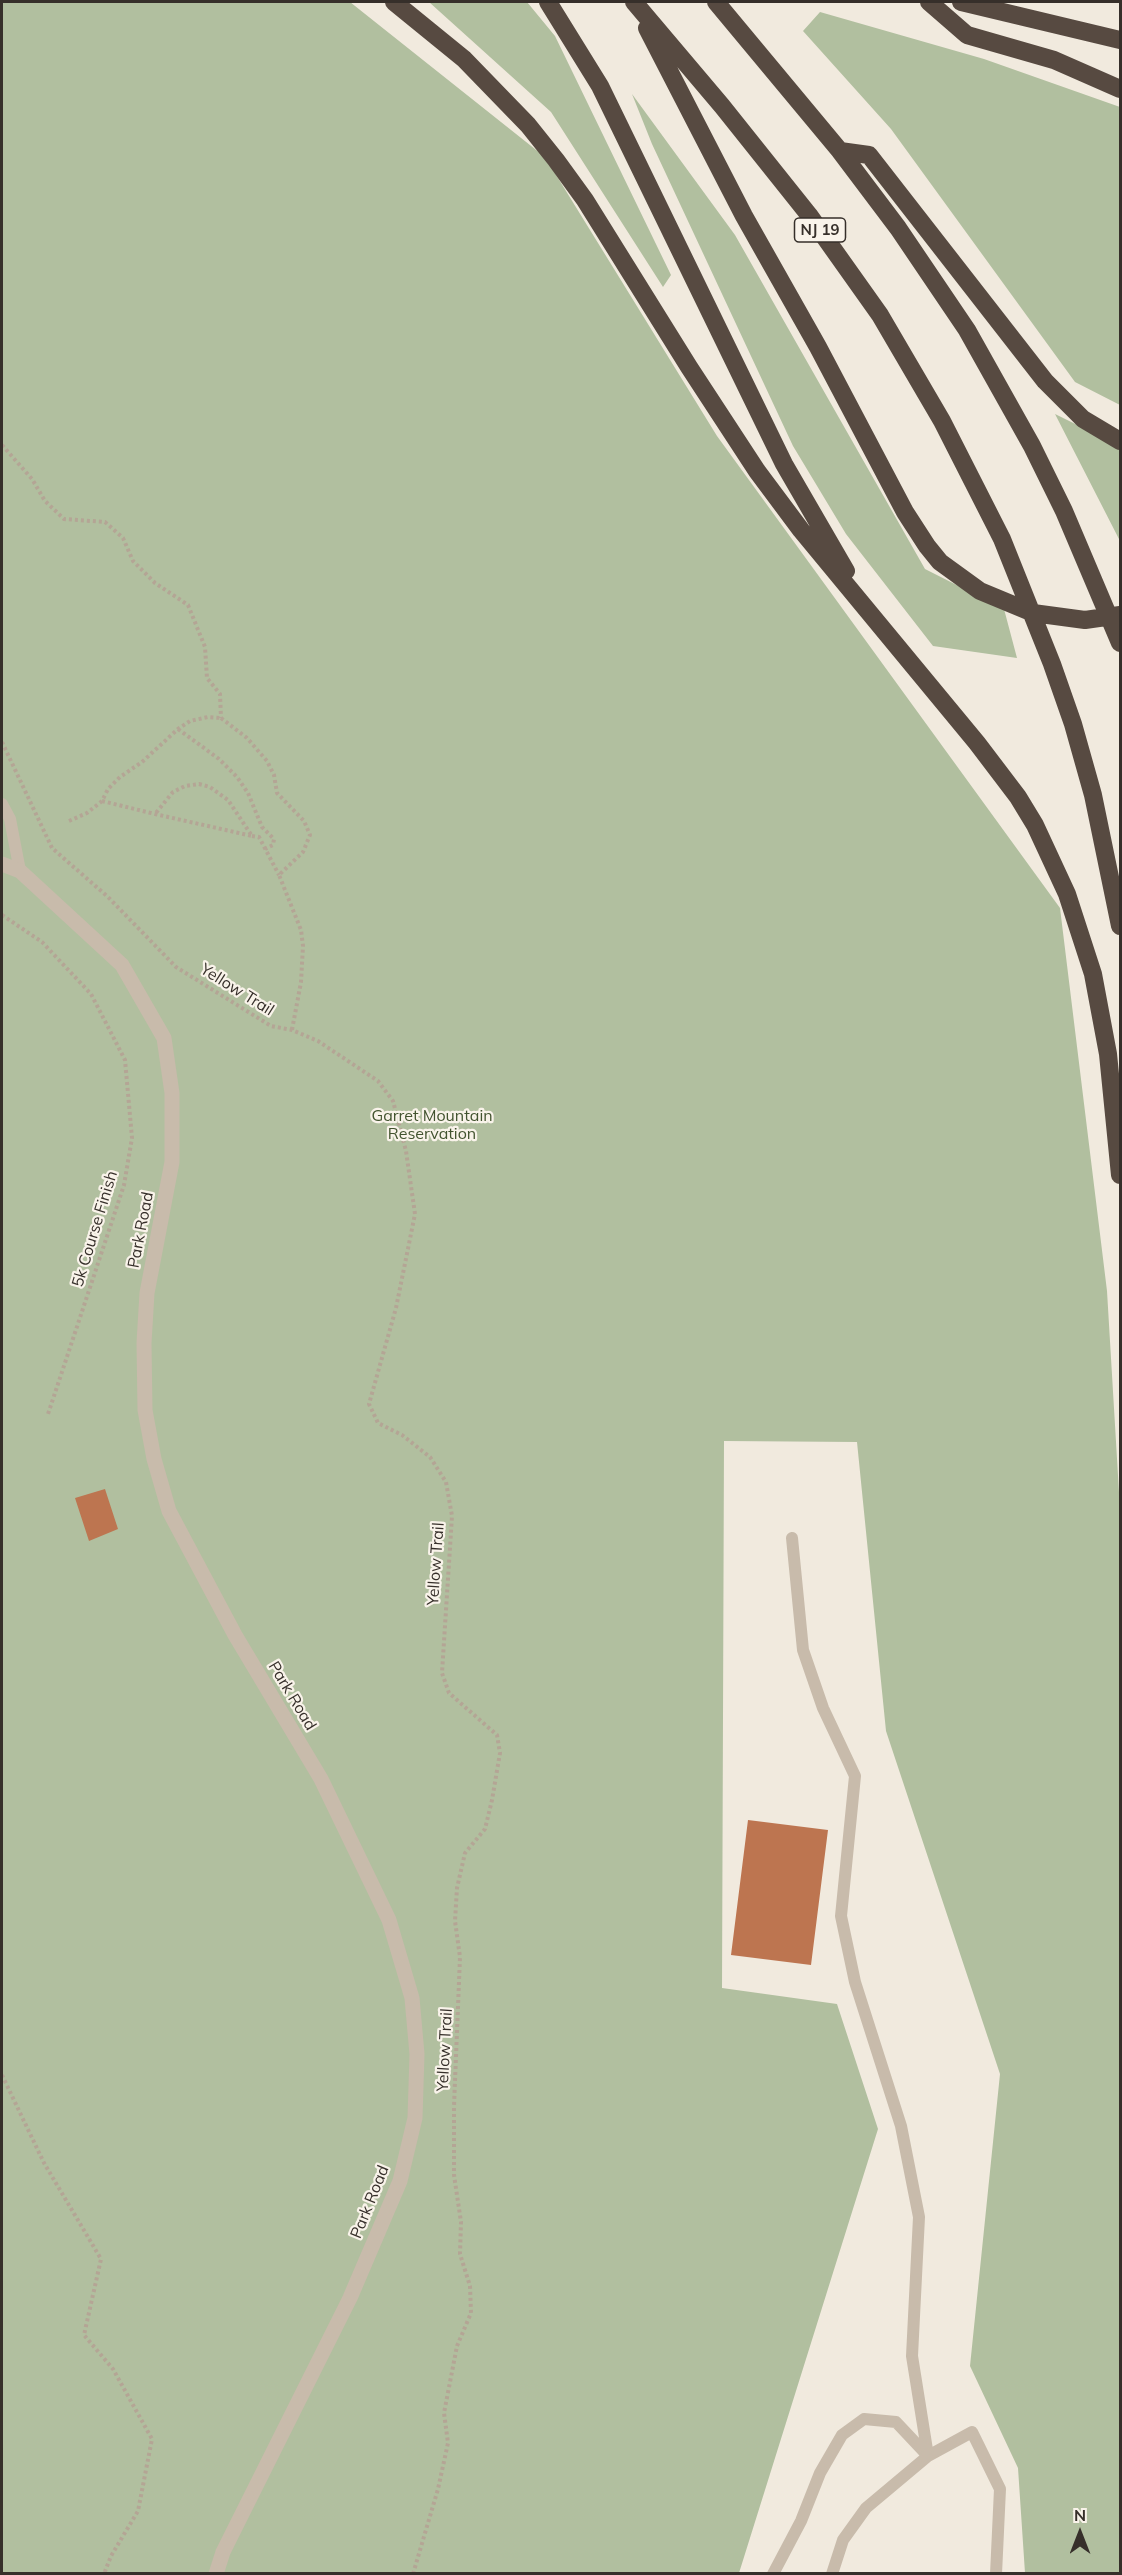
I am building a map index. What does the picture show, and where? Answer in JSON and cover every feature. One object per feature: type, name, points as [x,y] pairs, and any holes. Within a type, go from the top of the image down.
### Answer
[{"type":"highway","points":[[394,2],[481,75],[528,125],[556,160],[591,209],[689,367],[758,471],[801,530],[978,743],[1018,797],[1035,825],[1067,894],[1093,974],[1101,1012],[1120,1174]]},
{"type":"highway","points":[[548,2],[600,86],[784,464],[849,577],[913,666]]},
{"type":"highway","points":[[634,2],[744,216],[818,347],[905,512],[927,546],[940,562],[980,591],[1033,613],[1085,620],[1120,615]]},
{"type":"highway","name":"NJ 19","points":[[634,2],[771,166],[847,268],[880,315],[913,369],[974,482],[1028,600],[1073,724],[1093,795],[1120,926]]},
{"type":"highway","points":[[716,2],[840,152],[898,228],[967,330],[1032,446],[1064,510],[1120,643]]},
{"type":"highway","points":[[929,2],[967,35],[1054,60],[1120,89]]},
{"type":"highway","points":[[961,2],[1120,40]]},
{"type":"highway","points":[[840,152],[869,155],[1046,381],[1083,419],[1120,441]]},
{"type":"street","name":"Park Road","points":[[2,864],[20,871],[122,965],[164,1038],[172,1093],[172,1162],[147,1293],[144,1343],[145,1410],[153,1459],[169,1511],[235,1635],[321,1779],[389,1920],[412,1998],[417,2054],[415,2118],[400,2181],[350,2298],[223,2552],[216,2574]]},
{"type":"lane","points":[[2,804],[10,819],[20,871]]},
{"type":"lane","points":[[792,1538],[803,1650],[823,1708],[855,1776],[841,1916],[855,1982],[901,2126],[920,2217],[912,2356],[928,2456]]},
{"type":"lane","points":[[773,2574],[801,2521],[820,2473],[842,2435],[864,2419],[896,2422],[928,2456]]},
{"type":"lane","points":[[832,2574],[843,2540],[867,2508],[928,2456],[972,2432],[1000,2489],[996,2574]]},
{"type":"path","points":[[2,444],[32,479],[45,501],[64,519],[105,522],[123,538],[133,561],[155,583],[188,605],[205,647],[207,678],[220,694],[221,718]]},
{"type":"path","points":[[69,821],[87,813],[102,801],[108,789],[120,777],[142,762],[178,729],[190,721],[208,717],[221,718],[247,738],[267,761],[274,776],[277,793],[304,821],[310,835],[303,852],[279,875]]},
{"type":"path","points":[[178,729],[219,759],[237,777],[248,793],[262,827],[274,839],[273,844],[265,849]]},
{"type":"path","name":"Yellow Trail","points":[[2,742],[52,848],[108,897],[176,967],[271,1026],[292,1030],[318,1041],[378,1081],[393,1101],[405,1151],[415,1214],[396,1308],[369,1404],[378,1423],[402,1435],[430,1457],[446,1482],[452,1516],[442,1673],[449,1693],[497,1735],[500,1753],[485,1829],[465,1853],[457,1888],[455,1921],[460,1957],[454,2106],[454,2175],[461,2222],[460,2254],[470,2286],[471,2313],[457,2346],[444,2413],[448,2443],[438,2489],[413,2574]]},
{"type":"path","points":[[156,814],[173,792],[185,786],[199,784],[210,787],[228,801],[252,836]]},
{"type":"path","points":[[102,801],[259,837],[279,875],[301,930],[303,946],[301,982],[292,1030]]},
{"type":"path","name":"5k Course Finish","points":[[2,915],[42,942],[91,994],[125,1060],[132,1138],[124,1185],[48,1414]]},
{"type":"path","points":[[2,2075],[44,2163],[100,2259],[84,2335],[113,2369],[152,2439],[138,2511],[111,2556],[104,2574]]},
{"type":"green space","name":"Garret Mountain Reservation","points":[[2,2],[350,2],[545,157],[717,436],[1060,908],[1107,1291],[1120,1509],[1120,2573],[1025,2573],[1018,2468],[970,2366],[1000,2074],[886,1731],[857,1442],[724,1441],[722,1988],[837,2004],[878,2129],[739,2573],[2,2574]]},
{"type":"green space","points":[[429,2],[527,2],[555,36],[671,275],[663,287],[551,112]]},
{"type":"green space","points":[[820,12],[984,59],[1120,107],[1120,405],[1075,382],[891,129],[803,31]]},
{"type":"green space","points":[[632,94],[735,235],[925,569],[1004,609],[1017,658],[933,646],[846,534],[793,446],[652,144]]},
{"type":"green space","points":[[1055,414],[1120,446],[1120,541]]},
{"type":"building","points":[[105,1489],[118,1529],[89,1541],[75,1498]]},
{"type":"building","points":[[748,1820],[828,1830],[811,1965],[731,1955]]}]
